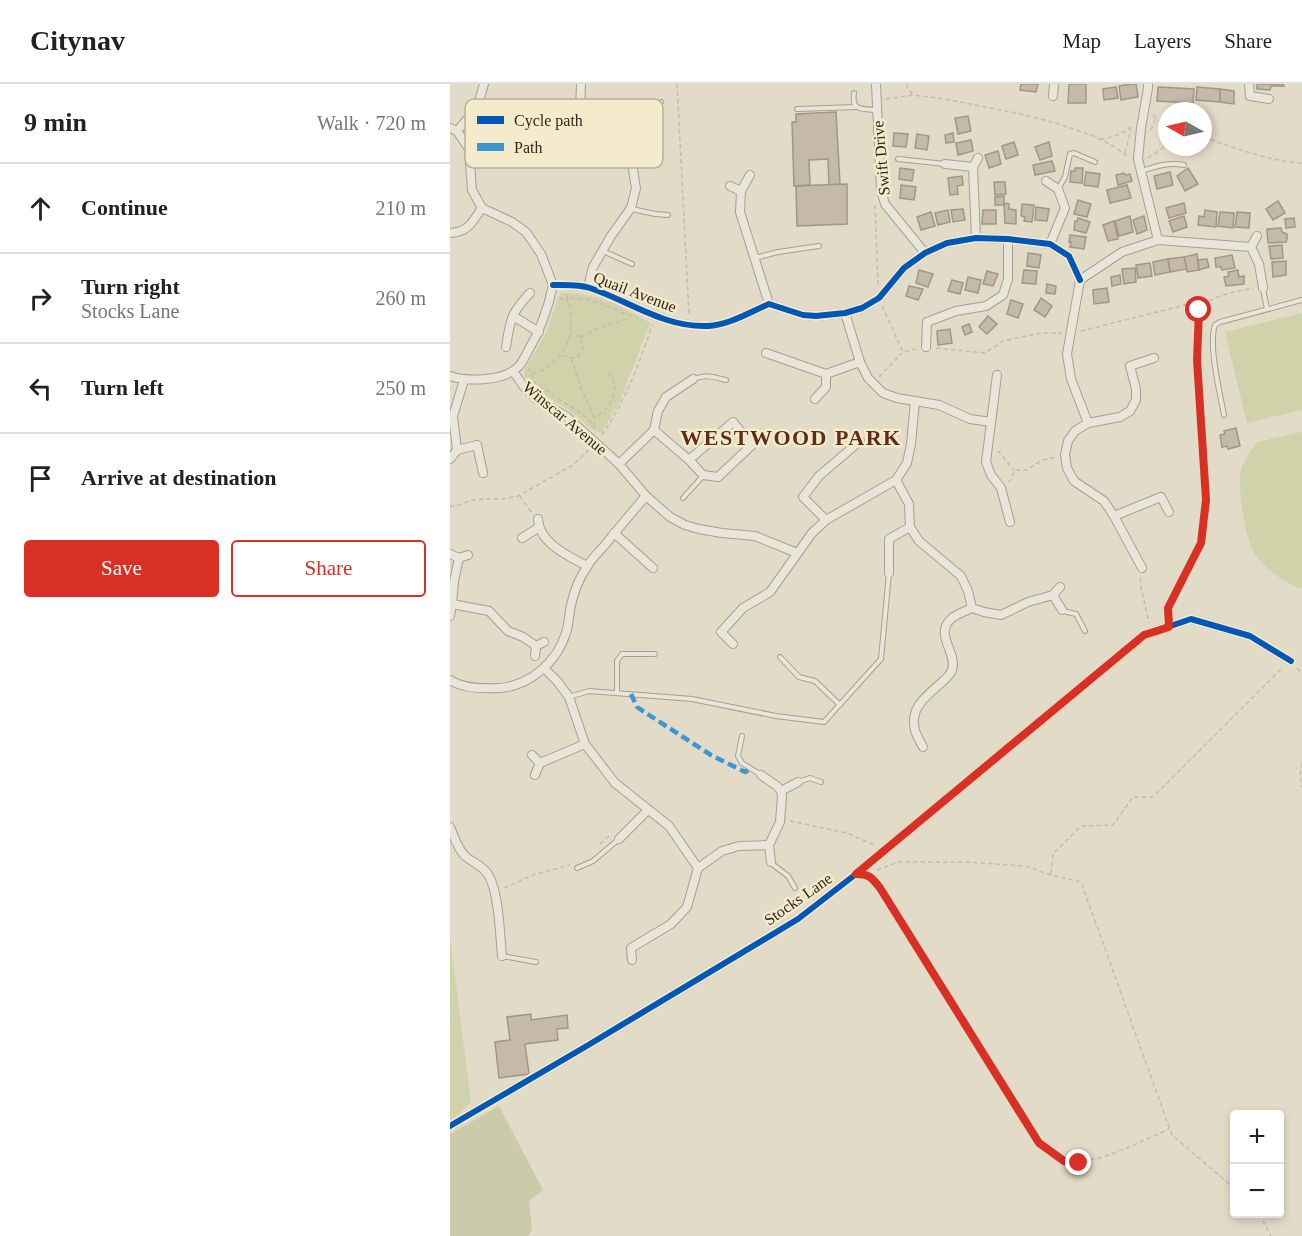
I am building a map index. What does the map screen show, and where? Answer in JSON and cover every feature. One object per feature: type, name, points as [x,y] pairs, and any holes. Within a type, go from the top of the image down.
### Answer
[{"type":"street","points":[[479,99],[483,84]]},
{"type":"street","name":"Swift Drive","points":[[876,84],[881,190],[885,204],[925,253]]},
{"type":"street","points":[[1053,96],[1054,84]]},
{"type":"street","points":[[1148,84],[1141,128],[1140,166],[1158,240]]},
{"type":"street","points":[[1249,84],[1250,96],[1269,99]]},
{"type":"street","points":[[454,129],[465,144]]},
{"type":"street","points":[[976,238],[973,167],[978,158]]},
{"type":"street","points":[[945,164],[973,167]]},
{"type":"street","points":[[470,168],[472,190],[482,208],[512,222],[526,232],[541,254],[553,285]]},
{"type":"street","points":[[588,287],[593,267],[631,208],[636,188],[633,168]]},
{"type":"street","points":[[750,175],[741,191],[740,212],[769,304],[802,315],[845,313],[862,308],[879,298],[904,268],[925,253],[947,243],[976,238],[1008,238],[1050,244],[1069,256],[1080,280],[1067,354],[1071,379],[1088,423]]},
{"type":"street","points":[[1046,181],[1058,189],[1065,208],[1050,244]]},
{"type":"street","points":[[730,186],[741,191]]},
{"type":"street","points":[[450,232],[460,232],[470,225],[482,208]]},
{"type":"street","points":[[1251,247],[1257,236]]},
{"type":"street","points":[[926,347],[927,322],[956,311],[986,306],[1003,295],[1008,279],[1008,238]]},
{"type":"street","points":[[1080,280],[1122,252],[1158,240],[1251,247]]},
{"type":"street","points":[[1251,247],[1259,264],[1263,286]]},
{"type":"street","name":"Quail Avenue","points":[[553,285],[588,287],[663,319],[689,325],[709,326],[726,322],[769,304]]},
{"type":"street","name":"Winscar Avenue","points":[[450,376],[464,380],[489,379],[513,371],[523,360],[539,332],[553,285]]},
{"type":"street","points":[[506,347],[509,323],[518,306],[530,293]]},
{"type":"street","points":[[845,313],[860,362],[868,378],[883,393],[897,398],[939,405],[970,419],[991,422]]},
{"type":"street","points":[[513,316],[539,332]]},
{"type":"street","points":[[766,353],[826,374],[860,362]]},
{"type":"street","points":[[1142,568],[1104,501],[1074,481],[1067,468],[1065,455],[1068,441],[1076,431],[1088,423],[1120,417],[1130,411],[1136,400],[1136,389],[1130,366],[1154,358]]},
{"type":"street","name":"Winscar Avenue","points":[[513,371],[524,387],[537,399],[598,439],[646,496],[670,517],[685,525],[722,533],[755,536],[797,554]]},
{"type":"street","points":[[815,399],[826,387],[826,374]]},
{"type":"street","points":[[997,375],[986,462],[1000,488],[1010,522]]},
{"type":"street","points":[[619,464],[654,430],[658,411],[666,397],[693,379]]},
{"type":"street","points":[[457,450],[453,416],[464,380]]},
{"type":"street","points":[[733,644],[721,632],[743,608],[770,591],[812,533],[826,519],[896,480],[907,463],[915,401]]},
{"type":"street","points":[[654,430],[703,475],[718,477],[752,445],[734,422],[689,460]]},
{"type":"street","points":[[826,519],[803,497],[819,476],[860,441]]},
{"type":"street","points":[[450,459],[457,450],[477,445],[483,472]]},
{"type":"street","points":[[896,480],[909,504],[910,526],[919,541],[961,576],[972,608]]},
{"type":"street","points":[[450,680],[456,684],[486,689],[507,687],[534,677],[544,668],[561,645],[574,593],[587,566],[646,496]]},
{"type":"street","points":[[1114,516],[1161,497],[1169,512]]},
{"type":"street","points":[[522,538],[538,523],[548,540],[563,553],[587,566]]},
{"type":"street","points":[[889,573],[889,539],[910,526]]},
{"type":"street","points":[[614,533],[653,568]]},
{"type":"street","points":[[450,554],[464,557],[454,581],[450,616]]},
{"type":"street","points":[[923,747],[914,729],[915,712],[922,699],[946,679],[952,670],[952,657],[944,638],[945,628],[950,619],[972,608],[1002,615],[1028,602],[1053,595],[1060,587]]},
{"type":"street","points":[[1053,595],[1062,610]]},
{"type":"street","points":[[452,604],[489,611],[508,631],[538,648]]},
{"type":"street","name":"Stocks Lane","points":[[450,1126],[798,919],[886,850],[1144,635],[1191,619],[1250,636],[1291,661]]},
{"type":"street","points":[[544,668],[569,697],[585,744],[615,783],[669,826],[698,868]]},
{"type":"street","points":[[535,775],[540,764],[585,744]]},
{"type":"street","points":[[532,755],[540,764]]},
{"type":"street","points":[[761,775],[781,791],[780,819],[769,845],[771,862]]},
{"type":"street","points":[[781,791],[798,782]]},
{"type":"street","points":[[619,839],[648,810]]},
{"type":"street","points":[[450,826],[457,844],[465,855],[488,874],[494,891],[502,956]]},
{"type":"street","points":[[632,960],[627,946],[671,924],[687,908],[698,868],[722,851],[739,846],[769,845]]},
{"type":"lane","points":[[854,93],[852,101],[857,107]]},
{"type":"lane","points":[[797,110],[857,107],[860,109],[877,105]]},
{"type":"lane","points":[[1058,189],[1065,177],[1070,154],[1074,153],[1095,162]]},
{"type":"lane","points":[[898,159],[945,164]]},
{"type":"lane","points":[[1140,166],[1177,163],[1184,165]]},
{"type":"lane","points":[[631,208],[647,213],[668,215]]},
{"type":"lane","points":[[754,258],[819,246]]},
{"type":"lane","points":[[602,251],[632,264]]},
{"type":"lane","points":[[1263,286],[1266,309]]},
{"type":"lane","points":[[1224,415],[1212,337],[1215,325],[1302,300]]},
{"type":"lane","points":[[693,379],[709,375],[726,380]]},
{"type":"lane","points":[[683,498],[703,475]]},
{"type":"lane","points":[[569,697],[589,691],[692,699],[776,716],[824,722],[881,659],[889,573]]},
{"type":"lane","points":[[1062,610],[1076,614],[1085,631]]},
{"type":"lane","points":[[617,693],[617,661],[622,654],[656,654]]},
{"type":"lane","points":[[780,657],[800,677],[815,681],[840,705]]},
{"type":"lane","points":[[742,736],[738,756],[742,763],[761,775]]},
{"type":"lane","points":[[798,782],[810,778],[821,782]]},
{"type":"lane","points":[[577,868],[593,861],[619,839]]},
{"type":"lane","points":[[771,862],[788,876],[795,888]]},
{"type":"lane","points":[[502,956],[536,962]]},
{"type":"path","points":[[677,84],[689,325]]},
{"type":"path","points":[[906,84],[913,94]]},
{"type":"path","points":[[877,105],[913,94],[1020,114],[1094,136],[1140,166],[1158,152]]},
{"type":"path","points":[[1151,131],[1156,118]]},
{"type":"path","points":[[1125,155],[1131,128]]},
{"type":"path","points":[[1212,140],[1250,152],[1302,163]]},
{"type":"path","points":[[1169,627],[1168,608],[1201,543],[1206,500],[1197,360],[1199,310],[1212,299],[1263,286]]},
{"type":"path","points":[[532,374],[549,366],[566,347],[571,333],[572,319],[567,298]]},
{"type":"path","points":[[549,303],[567,298],[586,299],[632,318]]},
{"type":"path","points":[[879,298],[903,352]]},
{"type":"path","points":[[873,384],[903,352],[926,347],[985,352],[1003,341],[1041,333],[1070,333],[1189,304],[1201,306]]},
{"type":"path","points":[[581,338],[599,328],[642,315]]},
{"type":"path","points":[[450,506],[520,495],[573,465],[601,435],[626,394],[652,322]]},
{"type":"path","points":[[571,333],[581,338]]},
{"type":"path","points":[[562,354],[571,358],[577,357],[583,349],[581,338]]},
{"type":"path","points":[[523,360],[528,364],[533,381],[578,411],[595,429],[594,417],[582,392],[571,358]]},
{"type":"path","points":[[594,417],[600,415],[611,401],[615,383],[608,374]]},
{"type":"path","points":[[987,451],[999,452],[1015,470],[1027,470],[1042,460],[1065,455]]},
{"type":"path","points":[[1000,488],[1011,480],[1015,470]]},
{"type":"path","points":[[520,495],[538,523]]},
{"type":"path","points":[[1142,568],[1140,582],[1151,633]]},
{"type":"path","points":[[1051,874],[1053,854],[1081,826],[1113,825],[1133,797],[1153,797],[1284,666],[1291,661],[1302,673]]},
{"type":"path","points":[[1302,763],[1300,776],[1302,788]]},
{"type":"path","points":[[780,819],[847,833],[886,850]]},
{"type":"path","points":[[599,845],[615,832],[619,839]]},
{"type":"path","points":[[494,891],[533,875],[579,862]]},
{"type":"path","points":[[1169,1129],[1105,1156],[1079,1163],[1064,1161],[1039,1143],[880,888],[872,878],[865,874],[899,862],[967,862],[1025,866],[1081,882],[1169,1129],[1172,1135],[1230,1185]]},
{"type":"path","points":[[1261,1218],[1271,1236]]},
{"type":"green space","points":[[561,293],[602,299],[650,323],[620,401],[601,433],[590,428],[525,377],[524,371],[547,331]]},
{"type":"green space","points":[[1302,313],[1302,410],[1247,423],[1225,332]]},
{"type":"green space","points":[[1302,432],[1302,588],[1296,587],[1274,573],[1255,555],[1242,510],[1240,478],[1244,463],[1257,442]]},
{"type":"green space","points":[[450,939],[471,1102],[450,1123]]},
{"type":"green space","points":[[499,1106],[543,1190],[529,1201],[532,1229],[528,1236],[450,1236],[450,1134]]},
{"type":"building","points":[[1021,84],[1038,84],[1036,92],[1020,90]]},
{"type":"building","points":[[1069,84],[1086,84],[1086,103],[1068,103]]},
{"type":"building","points":[[1136,84],[1138,97],[1121,100],[1119,86]]},
{"type":"building","points":[[1257,84],[1283,84],[1284,86],[1271,86],[1270,90],[1257,89]]},
{"type":"building","points":[[1116,87],[1118,98],[1104,100],[1103,89]]},
{"type":"building","points":[[1158,87],[1194,89],[1193,102],[1157,101]]},
{"type":"building","points":[[1197,87],[1220,89],[1220,102],[1196,100]]},
{"type":"building","points":[[1220,89],[1234,91],[1234,104],[1220,102]]},
{"type":"building","points":[[836,112],[840,184],[829,185],[828,159],[809,160],[810,185],[794,186],[792,122],[796,122],[796,114]]},
{"type":"building","points":[[968,116],[971,131],[958,134],[955,118]]},
{"type":"building","points":[[894,133],[908,134],[906,147],[893,146]]},
{"type":"building","points":[[953,133],[954,142],[946,143],[945,135]]},
{"type":"building","points":[[917,134],[929,136],[927,150],[915,148]]},
{"type":"building","points":[[971,140],[973,151],[958,155],[956,143]]},
{"type":"building","points":[[1014,142],[1018,155],[1006,159],[1002,146]]},
{"type":"building","points":[[1049,142],[1052,156],[1040,160],[1035,147]]},
{"type":"building","points":[[998,151],[1001,164],[989,168],[985,155]]},
{"type":"building","points":[[1052,161],[1055,171],[1035,175],[1033,165]]},
{"type":"building","points":[[900,168],[914,170],[912,181],[899,179]]},
{"type":"building","points":[[1075,168],[1083,168],[1082,183],[1070,182],[1071,171],[1075,171]]},
{"type":"building","points":[[1188,168],[1198,184],[1185,191],[1177,176]]},
{"type":"building","points":[[1086,172],[1100,174],[1098,187],[1084,185]]},
{"type":"building","points":[[1170,172],[1173,185],[1157,189],[1154,176]]},
{"type":"building","points":[[1124,173],[1125,175],[1130,174],[1132,181],[1118,185],[1116,175]]},
{"type":"building","points":[[962,176],[963,185],[957,186],[958,194],[950,195],[948,178]]},
{"type":"building","points":[[994,182],[1005,182],[1006,194],[995,195]]},
{"type":"building","points":[[847,184],[847,224],[797,226],[796,186]]},
{"type":"building","points":[[901,185],[916,187],[914,200],[900,198]]},
{"type":"building","points":[[1127,185],[1131,198],[1110,203],[1107,190]]},
{"type":"building","points":[[1004,196],[1004,205],[995,205],[995,197]]},
{"type":"building","points":[[1078,200],[1091,204],[1087,217],[1074,214]]},
{"type":"building","points":[[1278,201],[1285,213],[1273,220],[1266,209]]},
{"type":"building","points":[[1184,203],[1186,213],[1169,218],[1166,208]]},
{"type":"building","points":[[1009,204],[1009,209],[1016,210],[1016,224],[1005,223],[1004,205]]},
{"type":"building","points":[[1022,204],[1034,205],[1032,222],[1024,221],[1025,217],[1021,216]]},
{"type":"building","points":[[1036,207],[1049,209],[1047,221],[1035,220]]},
{"type":"building","points":[[963,209],[965,220],[953,222],[951,210]]},
{"type":"building","points":[[948,210],[950,222],[938,225],[935,213]]},
{"type":"building","points":[[983,210],[996,210],[996,224],[982,224]]},
{"type":"building","points":[[1205,210],[1217,212],[1216,227],[1198,225],[1199,216],[1204,217]]},
{"type":"building","points":[[931,212],[935,226],[921,230],[917,217]]},
{"type":"building","points":[[1220,212],[1234,213],[1233,228],[1218,226]]},
{"type":"building","points":[[1237,212],[1250,213],[1249,228],[1235,227]]},
{"type":"building","points":[[1130,216],[1133,232],[1119,236],[1115,221]]},
{"type":"building","points":[[1144,216],[1147,230],[1137,234],[1133,220]]},
{"type":"building","points":[[1184,216],[1187,227],[1173,232],[1169,221]]},
{"type":"building","points":[[1078,218],[1090,222],[1086,233],[1074,230],[1075,221]]},
{"type":"building","points":[[1294,218],[1295,227],[1286,228],[1285,219]]},
{"type":"building","points":[[1114,221],[1118,239],[1108,241],[1103,225]]},
{"type":"building","points":[[1281,228],[1282,232],[1287,234],[1286,242],[1268,243],[1267,229]]},
{"type":"building","points":[[1070,235],[1086,237],[1084,249],[1070,247]]},
{"type":"building","points":[[1282,245],[1283,258],[1271,259],[1269,246]]},
{"type":"building","points":[[1028,253],[1041,255],[1039,268],[1027,266]]},
{"type":"building","points":[[1197,254],[1199,270],[1187,272],[1184,257]]},
{"type":"building","points":[[1232,255],[1235,268],[1222,270],[1221,267],[1216,267],[1215,258]]},
{"type":"building","points":[[1184,257],[1187,269],[1170,272],[1168,259]]},
{"type":"building","points":[[1168,259],[1170,272],[1155,275],[1153,262]]},
{"type":"building","points":[[1207,259],[1209,267],[1199,270],[1198,260]]},
{"type":"building","points":[[1286,261],[1286,275],[1273,277],[1272,262]]},
{"type":"building","points":[[1150,263],[1152,276],[1138,278],[1136,265]]},
{"type":"building","points":[[1135,268],[1136,282],[1124,284],[1122,269]]},
{"type":"building","points":[[919,270],[933,274],[928,287],[916,283]]},
{"type":"building","points":[[1024,270],[1037,271],[1036,284],[1022,283]]},
{"type":"building","points":[[1238,270],[1239,277],[1244,276],[1244,284],[1226,286],[1224,277],[1229,276],[1228,272]]},
{"type":"building","points":[[987,271],[998,274],[993,286],[983,284]]},
{"type":"building","points":[[1120,275],[1121,284],[1112,286],[1111,277]]},
{"type":"building","points":[[968,277],[981,280],[978,293],[965,290]]},
{"type":"building","points":[[952,280],[963,283],[960,294],[948,291]]},
{"type":"building","points":[[1047,284],[1056,286],[1055,294],[1046,293]]},
{"type":"building","points":[[909,286],[923,289],[918,300],[906,296]]},
{"type":"building","points":[[1107,288],[1109,302],[1094,304],[1093,290]]},
{"type":"building","points":[[1041,298],[1052,306],[1045,317],[1034,310]]},
{"type":"building","points":[[1011,300],[1023,304],[1018,318],[1007,314]]},
{"type":"building","points":[[988,316],[997,324],[987,334],[979,327]]},
{"type":"building","points":[[969,324],[972,332],[965,335],[962,327]]},
{"type":"building","points":[[950,329],[952,343],[938,345],[937,331]]},
{"type":"building","points":[[1236,428],[1240,446],[1228,449],[1227,446],[1222,447],[1220,435],[1225,434],[1224,431]]},
{"type":"building","points":[[531,1014],[531,1020],[567,1015],[568,1028],[557,1029],[558,1040],[525,1044],[529,1074],[499,1078],[495,1042],[510,1040],[507,1017]]},
{"type":"marked path","points":[[1199,310],[1209,316]]},
{"type":"marked path","points":[[631,694],[637,707],[711,755],[745,772],[751,769]]},
{"type":"cycle path","points":[[553,285],[586,287],[605,293],[648,313],[677,323],[692,325],[708,326],[724,323],[769,304],[803,315],[845,313],[862,308],[879,298],[904,268],[925,253],[947,243],[976,238],[1050,244],[1069,256],[1080,280]]},
{"type":"cycle path","points":[[450,1126],[798,919],[856,874],[1144,635],[1191,619],[1250,636],[1291,661]]},
{"type":"district","name":"WESTWOOD PARK","points":[[791,437]]},
{"type":"route","points":[[1079,1163],[1064,1161],[1039,1143],[880,888],[872,878],[865,874],[856,874],[1144,635],[1169,627],[1168,608],[1201,543],[1206,500],[1197,360],[1199,310]]}]
